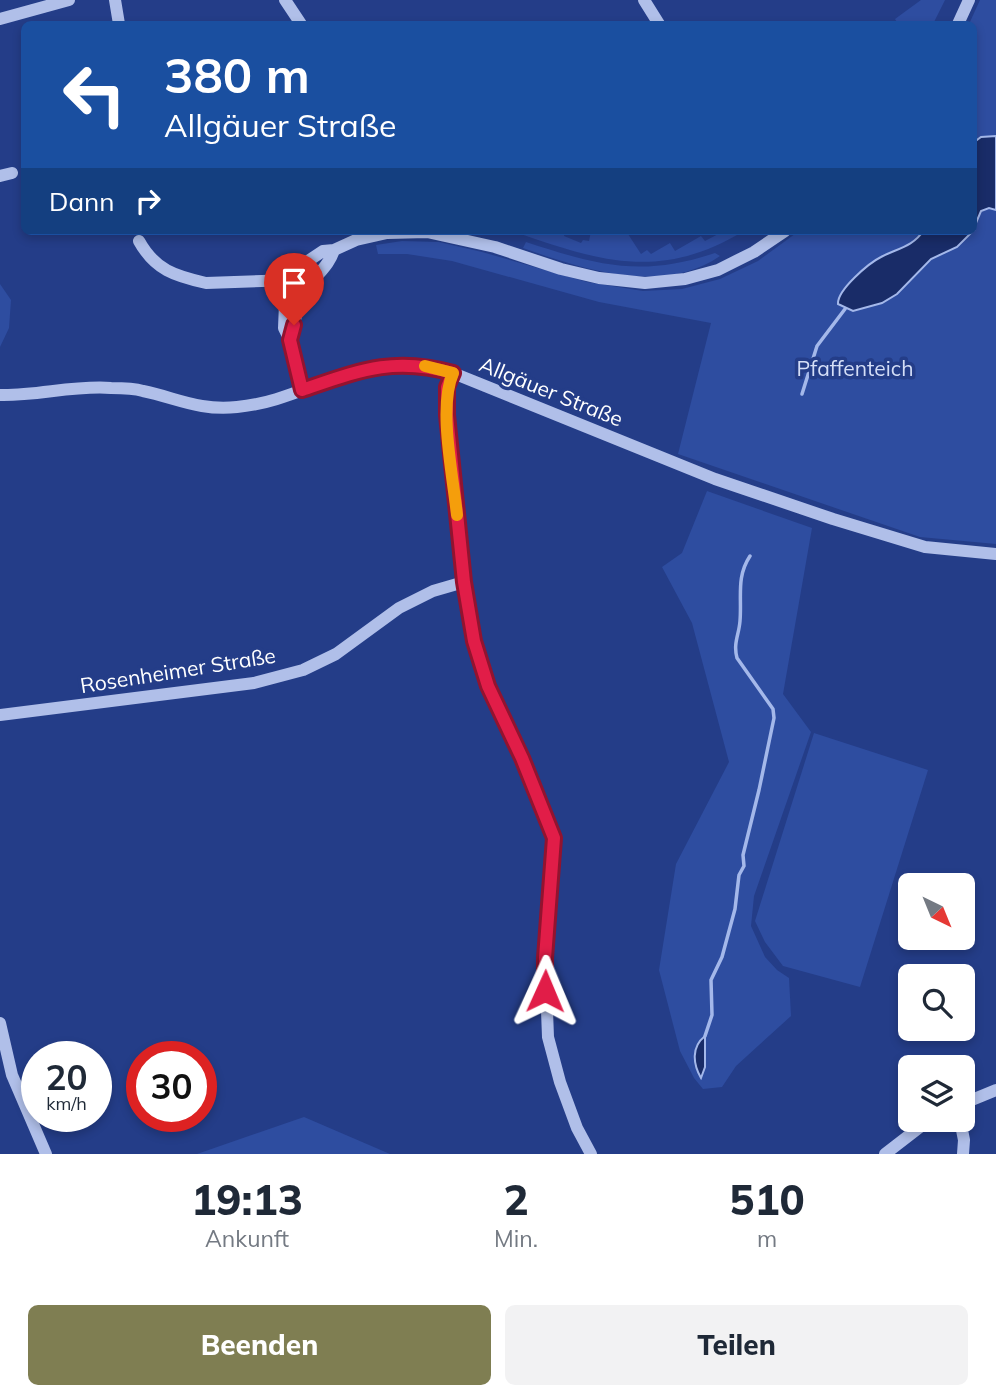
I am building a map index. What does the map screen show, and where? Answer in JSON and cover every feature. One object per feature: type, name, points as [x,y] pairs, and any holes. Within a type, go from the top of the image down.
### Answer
[{"type":"street","points":[[0,19],[69,0]]},
{"type":"street","points":[[115,0],[118,21]]},
{"type":"street","points":[[285,0],[299,21]]},
{"type":"street","points":[[644,0],[658,21]]},
{"type":"street","points":[[960,21],[970,0]]},
{"type":"street","points":[[302,390],[290,340],[284,328],[283,314],[293,280],[308,261],[323,251],[334,250],[356,240],[384,235]]},
{"type":"street","points":[[444,235],[599,278],[645,283],[685,279],[718,270],[754,252],[779,235]]},
{"type":"street","points":[[139,241],[149,258],[159,267],[206,283],[293,280]]},
{"type":"street","points":[[290,340],[299,303],[311,282],[330,262],[334,250]]},
{"type":"street","name":"Allgäuer Straße","points":[[0,395],[108,387],[142,390],[188,405],[223,408],[263,403],[375,367],[407,364],[432,367],[453,373],[715,479],[833,519],[925,547],[996,554]]},
{"type":"street","points":[[453,373],[447,387],[447,415],[464,582],[474,641],[488,686],[522,758],[554,838],[545,958],[548,1037],[560,1082],[578,1128],[592,1154]]},
{"type":"street","name":"Rosenheimer Straße","points":[[0,715],[254,683],[303,670],[336,654],[399,608],[433,591],[464,582]]},
{"type":"street","points":[[0,1023],[12,1075],[46,1154]]},
{"type":"street","points":[[975,1099],[996,1090]]},
{"type":"street","points":[[885,1154],[913,1132]]},
{"type":"street","points":[[962,1132],[963,1154]]},
{"type":"green space","points":[[921,0],[945,0],[934,21],[895,19]]},
{"type":"green space","name":"Pfaffenteich","points":[[980,0],[996,0],[996,544],[920,537],[678,454],[711,323],[599,302],[452,261],[407,254],[378,254],[376,245],[402,241],[439,242],[587,282],[643,291],[682,289],[720,279],[758,261],[794,235],[977,235],[977,21],[970,21]]},
{"type":"green space","points":[[524,235],[564,235],[581,243],[583,240],[589,241],[590,235],[629,235],[641,254],[647,250],[651,254],[670,243],[675,251],[701,236],[705,241],[716,235],[736,235],[684,257],[656,261],[601,258]]},
{"type":"green space","points":[[526,242],[597,262],[641,267],[689,261],[715,253],[720,256],[698,268],[673,275],[648,277],[622,275],[571,264],[523,248]]},
{"type":"green space","points":[[0,284],[11,300],[9,328],[0,347]]},
{"type":"green space","points":[[707,491],[812,528],[783,694],[811,732],[754,896],[751,926],[765,957],[789,978],[791,1016],[736,1066],[722,1087],[703,1089],[680,1051],[659,970],[676,864],[729,762],[692,623],[662,567],[682,553]]},
{"type":"green space","points":[[814,733],[928,770],[860,987],[783,966],[765,942],[755,921]]},
{"type":"green space","points":[[304,1117],[390,1154],[197,1154]]},
{"type":"shaded area","points":[[996,136],[996,210],[989,208],[981,211],[977,220],[977,140],[981,137]]},
{"type":"shaded area","points":[[969,235],[957,247],[931,259],[897,294],[882,303],[853,311],[838,304],[848,285],[869,265],[910,244],[919,236]]},
{"type":"shaded area","points":[[705,1036],[705,1067],[701,1078],[696,1067],[695,1050]]},
{"type":"waterway","points":[[802,394],[817,346],[845,309]]},
{"type":"waterway","points":[[705,1036],[712,1015],[711,980],[722,957],[735,909],[739,875],[744,866],[743,855],[774,718],[773,709],[736,653],[741,579],[750,556]]},
{"type":"slow traffic","points":[[425,366],[453,373],[447,387],[447,415],[457,515]]},
{"type":"route","points":[[294,325],[290,340],[302,390],[375,367],[407,364],[453,373],[447,387],[447,415],[464,582],[474,641],[488,686],[522,758],[554,838],[545,991]]}]
